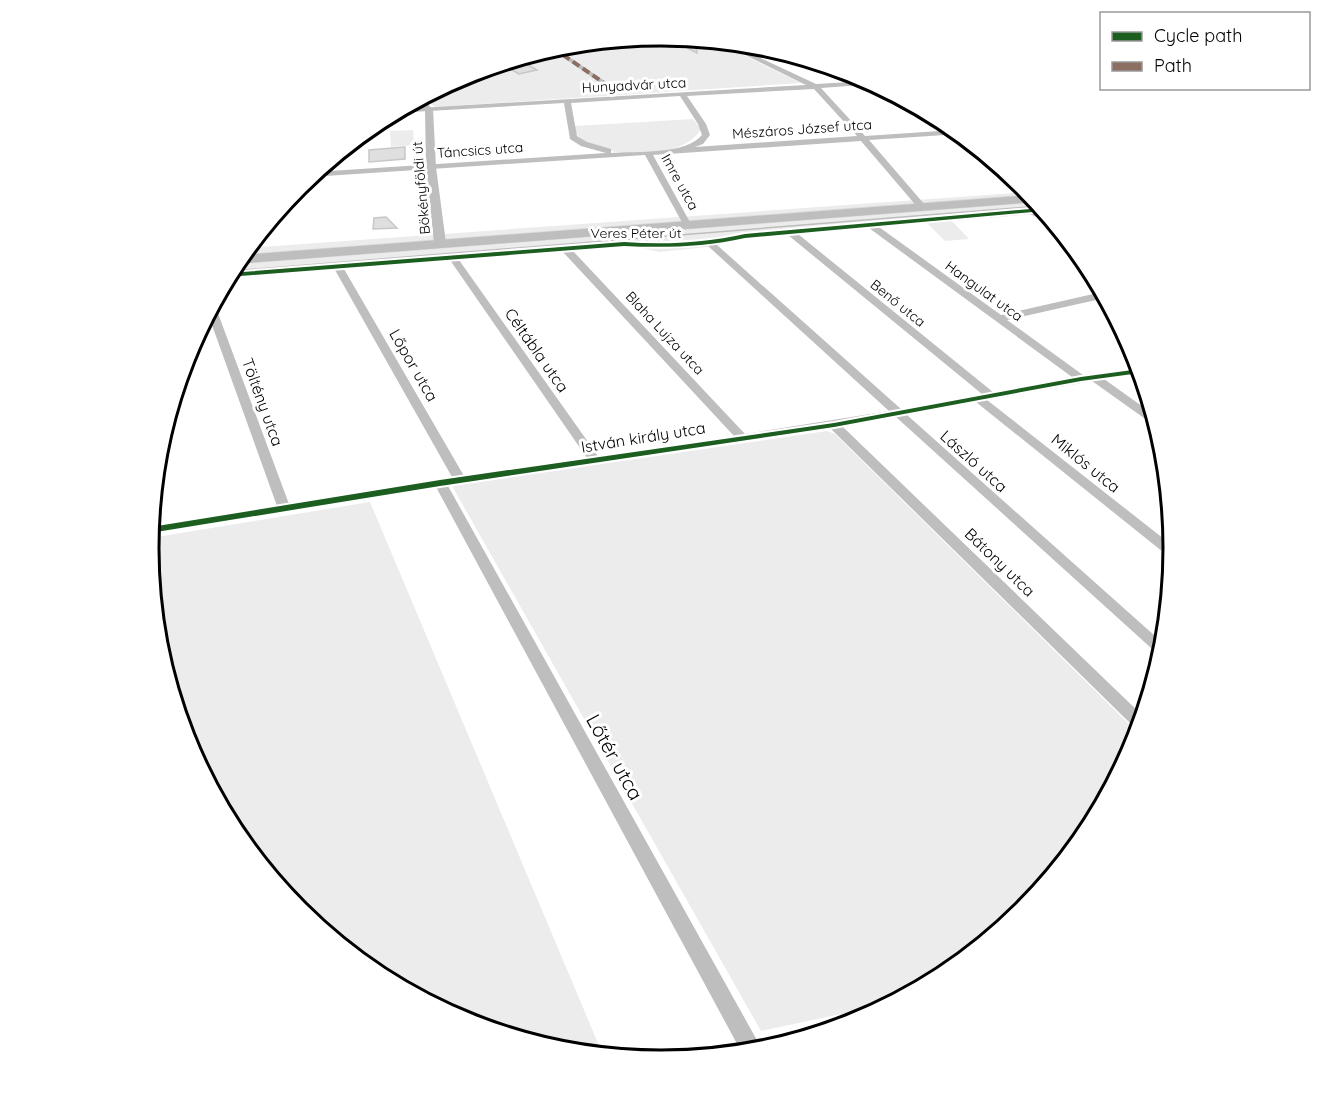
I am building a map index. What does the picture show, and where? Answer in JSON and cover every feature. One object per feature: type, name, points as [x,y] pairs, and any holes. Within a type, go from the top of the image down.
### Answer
[{"type":"main road","name":"Veres Péter út","points":[[253,257],[922,207],[1026,205]]},
{"type":"street","points":[[749,55],[816,87],[922,207]]},
{"type":"street","points":[[564,56],[607,85]]},
{"type":"street","name":"Hunyadvár utca","points":[[417,110],[852,84]]},
{"type":"street","points":[[680,151],[700,142],[706,135],[704,126],[689,109],[682,94]]},
{"type":"street","points":[[567,101],[573,137],[591,147],[623,154]]},
{"type":"street","points":[[424,106],[429,110]]},
{"type":"street","name":"Bökényföldi út","points":[[429,110],[431,167],[440,243]]},
{"type":"street","name":"Mészáros József utca","points":[[648,153],[943,133]]},
{"type":"street","name":"Táncsics utca","points":[[327,174],[648,153]]},
{"type":"street","name":"Imre utca","points":[[648,153],[687,225]]},
{"type":"street","name":"Veres Péter út","points":[[241,274],[624,244],[660,248],[711,244],[745,236],[871,225],[1027,206]]},
{"type":"street","name":"Hangulat utca","points":[[871,225],[1081,379]]},
{"type":"street","name":"Benő utca","points":[[789,231],[984,397]]},
{"type":"street","name":"László utca","points":[[711,244],[1153,643]]},
{"type":"street","name":"Blaha Lujza utca","points":[[566,248],[742,438]]},
{"type":"street","name":"Céltábla utca","points":[[453,258],[595,460]]},
{"type":"street","name":"Lőpor utca","points":[[338,267],[460,480]]},
{"type":"street","points":[[999,319],[1095,297]]},
{"type":"street","name":"Töltény utca","points":[[215,319],[284,508]]},
{"type":"street","name":"István király utca","points":[[160,528],[440,483],[834,425],[1081,379],[1131,372]]},
{"type":"street","points":[[1094,377],[1144,413]]},
{"type":"street","name":"Miklós utca","points":[[984,397],[1163,546]]},
{"type":"street","name":"Bátony utca","points":[[834,425],[1134,717]]},
{"type":"street","name":"Lőtér utca","points":[[440,483],[748,1043]]},
{"type":"shaded area","points":[[661,46],[739,53],[801,83],[435,107],[430,103],[500,73],[563,56],[628,48]]},
{"type":"shaded area","points":[[693,119],[701,129],[691,140],[659,152],[639,154],[601,148],[586,142],[575,132],[575,126]]},
{"type":"shaded area","points":[[413,130],[414,145],[391,147],[390,131]]},
{"type":"shaded area","points":[[1015,193],[1034,214],[952,221],[969,239],[945,241],[927,223],[750,237],[707,247],[659,252],[633,246],[239,278],[260,247]]},
{"type":"shaded area","points":[[827,431],[835,434],[1130,726],[1125,741],[1096,800],[1059,854],[1016,903],[967,947],[912,983],[855,1011],[761,1031],[452,486]]},
{"type":"shaded area","points":[[370,502],[599,1046],[563,1041],[500,1024],[439,999],[382,966],[355,947],[330,926],[284,879],[263,854],[226,800],[197,741],[176,678],[163,614],[159,536]]},
{"type":"building","points":[[686,48],[696,48],[697,53]]},
{"type":"building","points":[[528,65],[537,70],[519,74],[512,70]]},
{"type":"building","points":[[405,147],[405,159],[369,162],[369,150]]},
{"type":"building","points":[[386,217],[397,228],[373,229],[374,218]]},
{"type":"tram line","points":[[244,270],[1028,207]]},
{"type":"marked path","points":[[564,56],[607,85]]},
{"type":"cycle path","points":[[241,274],[624,244],[670,246],[699,244],[745,236],[1032,211]]},
{"type":"cycle path","points":[[160,528],[440,483],[834,425],[1081,379],[1131,372]]}]
